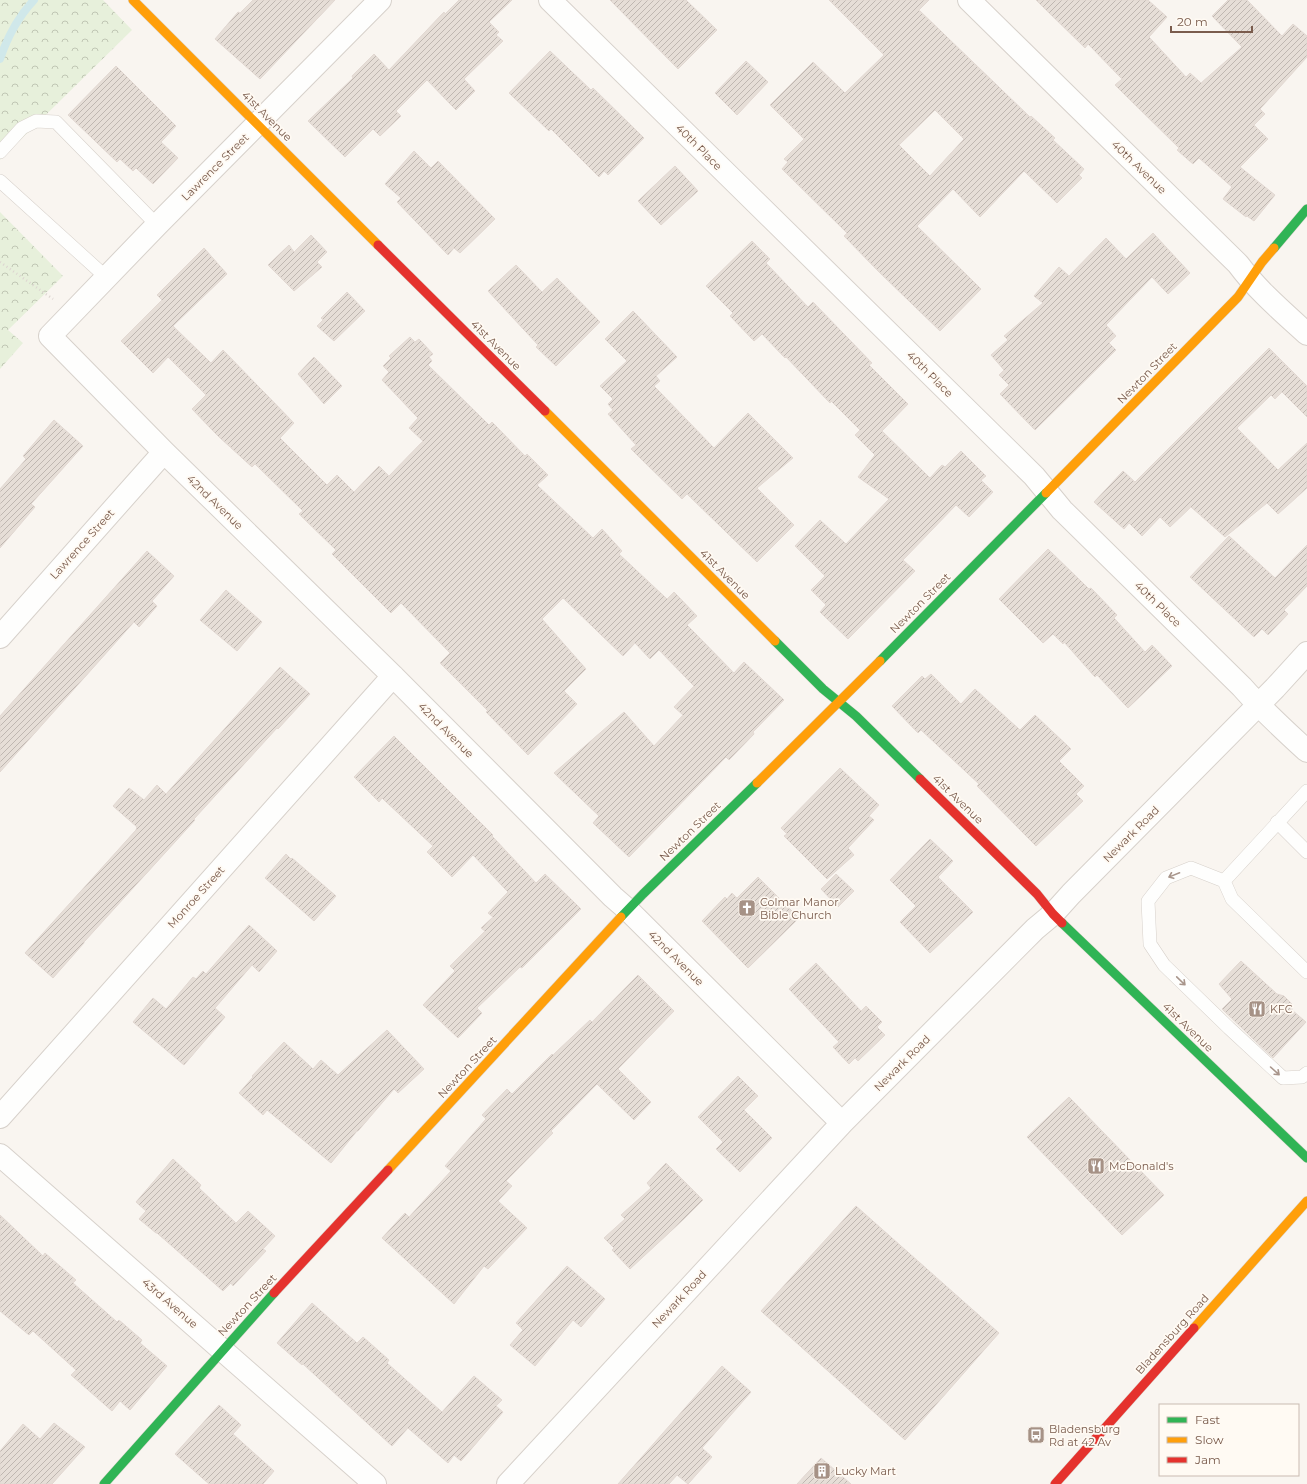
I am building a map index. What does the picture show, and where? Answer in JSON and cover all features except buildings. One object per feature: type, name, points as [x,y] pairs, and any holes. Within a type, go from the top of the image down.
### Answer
[{"type":"street","name":"41st Avenue","points":[[133,0],[823,689],[861,722],[1037,894],[1053,914],[1307,1158]]},
{"type":"street","name":"Lawrence Street","points":[[50,336],[157,225],[380,0]]},
{"type":"street","name":"40th Place","points":[[550,0],[1034,476],[1062,510],[1242,687],[1258,705],[1307,751]]},
{"type":"street","name":"40th Avenue","points":[[969,0],[1238,264],[1249,280],[1264,296],[1307,334]]},
{"type":"street","name":"Newton Street","points":[[104,1484],[222,1350],[628,910],[839,703],[1238,297],[1262,262],[1307,209]]},
{"type":"street","name":"42nd Avenue","points":[[50,336],[164,452],[393,676],[607,892],[628,910],[842,1123]]},
{"type":"street","name":"Lawrence Street","points":[[0,637],[164,452]]},
{"type":"street","name":"Newark Road","points":[[508,1484],[842,1123],[1035,929],[1053,914],[1307,653]]},
{"type":"street","name":"Monroe Street","points":[[0,1117],[393,676]]},
{"type":"street","name":"43rd Avenue","points":[[0,1155],[375,1484]]},
{"type":"street","name":"Bladensburg Road","points":[[1057,1484],[1307,1201]]},
{"type":"lane","points":[[0,152],[22,128],[36,121],[56,122],[157,225]]},
{"type":"lane","points":[[0,181],[107,278]]},
{"type":"lane","points":[[1224,881],[1307,791]]},
{"type":"lane","points":[[1277,822],[1307,852]]},
{"type":"lane","points":[[1307,972],[1232,899],[1224,881],[1191,868],[1166,878],[1148,901],[1150,944],[1164,965],[1283,1078],[1302,1077],[1307,1073]]},
{"type":"path","points":[[0,262],[73,313]]},
{"type":"green space","points":[[0,0],[103,0],[132,30],[0,160]]},
{"type":"green space","points":[[0,212],[63,276],[8,330],[23,343],[0,369]]},
{"type":"waterway","points":[[0,59],[14,28],[23,13],[34,0]]},
{"type":"traffic: fast","points":[[1274,248],[1307,209]]},
{"type":"traffic: fast","points":[[880,661],[1046,493]]},
{"type":"traffic: fast","points":[[775,641],[823,689],[856,716],[920,779]]},
{"type":"traffic: fast","points":[[621,917],[757,783]]},
{"type":"traffic: fast","points":[[1062,923],[1307,1158]]},
{"type":"traffic: fast","points":[[104,1484],[274,1293]]},
{"type":"traffic: slow","points":[[133,0],[378,245]]},
{"type":"traffic: slow","points":[[1046,493],[1238,297],[1262,262],[1274,248]]},
{"type":"traffic: slow","points":[[545,411],[775,641]]},
{"type":"traffic: slow","points":[[757,783],[880,661]]},
{"type":"traffic: slow","points":[[388,1170],[621,917]]},
{"type":"traffic: slow","points":[[1194,1328],[1307,1201]]},
{"type":"traffic: jam","points":[[378,245],[545,411]]},
{"type":"traffic: jam","points":[[920,779],[1037,894],[1062,923]]},
{"type":"traffic: jam","points":[[274,1293],[388,1170]]},
{"type":"traffic: jam","points":[[1055,1484],[1194,1328]]},
{"type":"place","name":"Colmar Manor Bible Church","points":[[747,908]]},
{"type":"place","name":"KFC","points":[[1257,1009]]},
{"type":"place","name":"McDonald's","points":[[1096,1166]]},
{"type":"place","name":"Bladensburg Rd at 42 Av","points":[[1036,1435]]},
{"type":"place","name":"Lucky Mart","points":[[822,1471]]}]
